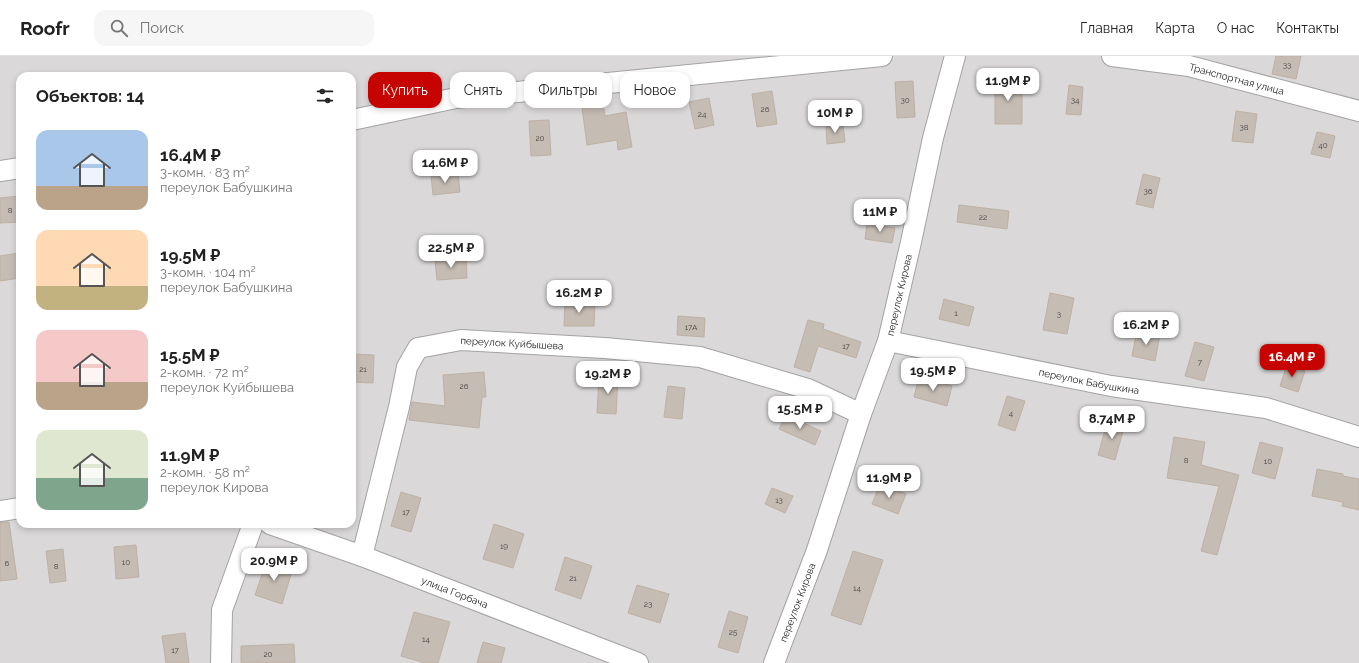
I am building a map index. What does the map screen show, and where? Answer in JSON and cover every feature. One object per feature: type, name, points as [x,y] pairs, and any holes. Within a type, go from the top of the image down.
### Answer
[{"type":"street","points":[[356,119],[456,98],[882,56]]},
{"type":"street","name":"переулок Кирова","points":[[774,663],[817,550],[861,414],[888,341],[933,138],[955,56]]},
{"type":"street","name":"Транспортная улица","points":[[1112,56],[1189,66],[1359,111]]},
{"type":"street","points":[[0,171],[16,169]]},
{"type":"street","name":"переулок Куйбышева","points":[[362,556],[399,407],[407,367],[418,348],[461,340],[605,348],[700,357],[808,389],[861,414]]},
{"type":"street","name":"переулок Бабушкина","points":[[888,341],[1111,386],[1266,408],[1359,437]]},
{"type":"street","points":[[0,511],[16,509]]},
{"type":"street","points":[[221,663],[222,610],[252,528]]},
{"type":"street","name":"улица Горбача","points":[[282,528],[362,556],[638,663]]},
{"type":"shaded area","points":[[0,56],[1359,56],[1359,663],[0,663]]},
{"type":"building","points":[[1276,56],[1301,56],[1296,79],[1272,74]]},
{"type":"building","points":[[995,80],[1022,81],[1022,124],[995,124]]},
{"type":"building","points":[[913,81],[915,117],[897,118],[895,82]]},
{"type":"building","points":[[1069,85],[1083,87],[1081,115],[1066,114]]},
{"type":"building","points":[[772,91],[777,124],[757,127],[752,94]]},
{"type":"building","points":[[709,98],[714,125],[695,129],[690,102]]},
{"type":"building","points":[[582,108],[604,108],[605,116],[626,112],[632,147],[618,150],[617,140],[587,145]]},
{"type":"building","points":[[1236,111],[1257,114],[1253,143],[1232,141]]},
{"type":"building","points":[[549,120],[551,155],[531,156],[529,121]]},
{"type":"building","points":[[843,124],[845,142],[827,144],[826,126]]},
{"type":"building","points":[[1317,132],[1335,136],[1330,158],[1311,154]]},
{"type":"building","points":[[458,173],[460,192],[433,195],[431,175]]},
{"type":"building","points":[[1143,174],[1160,178],[1153,208],[1136,204]]},
{"type":"building","points":[[16,196],[16,222],[0,223],[0,198]]},
{"type":"building","points":[[959,205],[1009,211],[1007,229],[957,222]]},
{"type":"building","points":[[867,224],[895,228],[892,243],[865,239]]},
{"type":"building","points":[[16,253],[16,279],[0,281],[0,256]]},
{"type":"building","points":[[466,258],[467,278],[437,280],[435,261]]},
{"type":"building","points":[[1050,293],[1074,298],[1067,334],[1043,330]]},
{"type":"building","points":[[944,299],[974,307],[969,326],[939,319]]},
{"type":"building","points":[[565,301],[595,302],[594,326],[564,326]]},
{"type":"building","points":[[678,316],[705,318],[704,337],[677,335]]},
{"type":"building","points":[[808,320],[824,324],[823,329],[861,342],[856,358],[818,346],[810,372],[794,367]]},
{"type":"building","points":[[1137,330],[1160,335],[1155,361],[1132,356]]},
{"type":"building","points":[[1195,342],[1214,347],[1204,381],[1185,376]]},
{"type":"building","points":[[356,354],[374,355],[373,383],[356,382]]},
{"type":"building","points":[[1287,365],[1305,371],[1298,392],[1280,386]]},
{"type":"building","points":[[484,372],[486,397],[482,397],[479,428],[409,420],[412,402],[445,406],[443,375]]},
{"type":"building","points":[[599,377],[618,377],[616,414],[597,413]]},
{"type":"building","points":[[919,377],[952,386],[947,406],[914,397]]},
{"type":"building","points":[[668,386],[685,388],[682,419],[664,417]]},
{"type":"building","points":[[1007,396],[1025,401],[1015,431],[998,425]]},
{"type":"building","points":[[786,415],[821,431],[815,445],[779,429]]},
{"type":"building","points":[[1108,419],[1125,424],[1115,460],[1098,455]]},
{"type":"building","points":[[1174,437],[1205,442],[1201,465],[1239,475],[1217,555],[1201,551],[1219,486],[1167,478]]},
{"type":"building","points":[[1260,442],[1283,448],[1275,479],[1252,473]]},
{"type":"building","points":[[1317,469],[1359,479],[1359,510],[1342,506],[1343,502],[1312,496]]},
{"type":"building","points":[[880,484],[906,494],[898,514],[872,504]]},
{"type":"building","points":[[772,488],[793,496],[785,513],[765,504]]},
{"type":"building","points":[[401,492],[421,498],[411,532],[391,526]]},
{"type":"building","points":[[0,522],[9,522],[17,579],[0,581]]},
{"type":"building","points":[[494,524],[524,534],[513,568],[483,559]]},
{"type":"building","points":[[136,545],[139,577],[116,579],[114,547]]},
{"type":"building","points":[[63,549],[66,581],[50,583],[46,551]]},
{"type":"building","points":[[853,551],[883,560],[861,625],[831,615]]},
{"type":"building","points":[[565,557],[592,566],[581,599],[555,590]]},
{"type":"building","points":[[267,560],[293,568],[282,604],[255,595]]},
{"type":"building","points":[[637,585],[669,594],[660,623],[628,613]]},
{"type":"building","points":[[729,611],[748,617],[738,653],[718,647]]},
{"type":"building","points":[[414,612],[450,622],[438,663],[425,663],[401,656]]},
{"type":"building","points":[[185,633],[189,663],[166,663],[162,636]]},
{"type":"building","points":[[483,642],[505,648],[501,663],[477,663]]},
{"type":"building","points":[[294,644],[295,663],[241,663],[241,646]]}]
